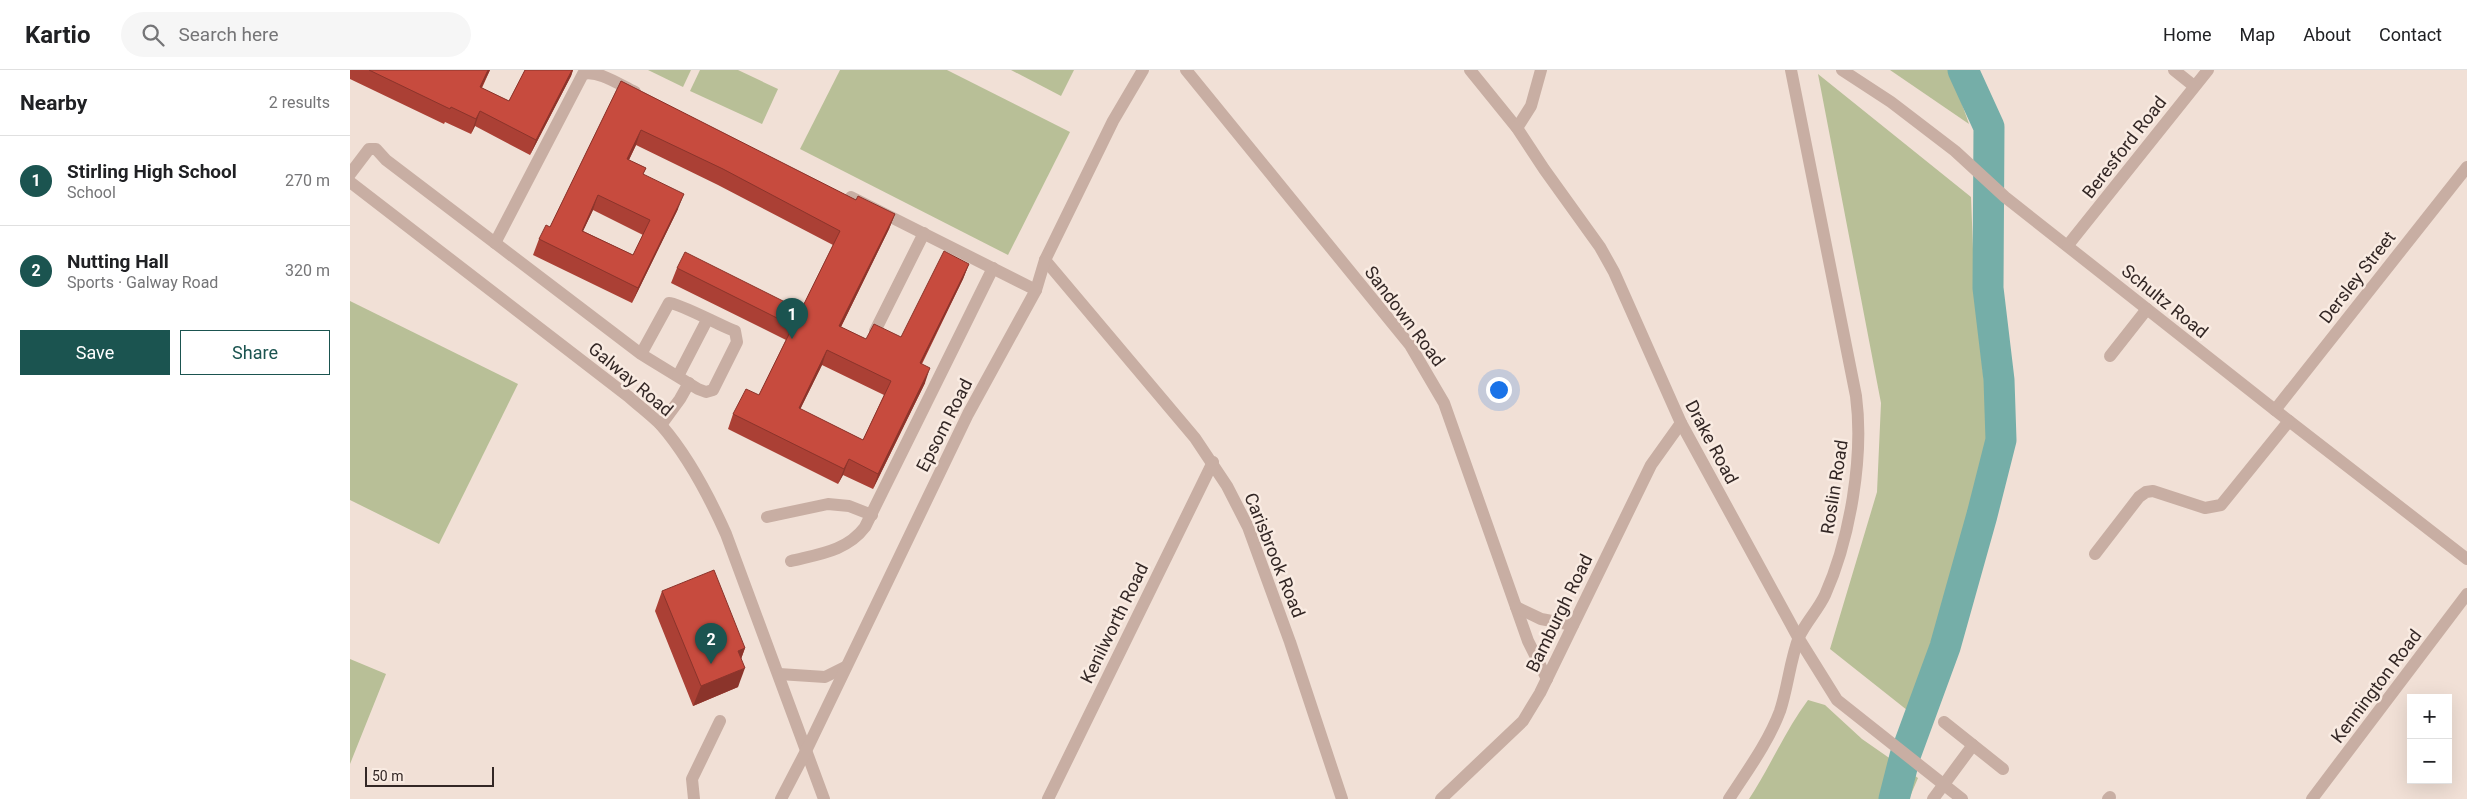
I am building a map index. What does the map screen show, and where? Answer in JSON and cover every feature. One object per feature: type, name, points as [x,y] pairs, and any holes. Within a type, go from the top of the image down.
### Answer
[{"type":"street","name":"Epsom Road","points":[[781,799],[806,751],[845,666],[968,414],[1036,290],[1045,260],[1113,121],[1143,70]]},
{"type":"street","name":"Sandown Road","points":[[1186,70],[1410,346],[1436,386],[1463,452],[1528,641],[1547,680]]},
{"type":"street","name":"Drake Road","points":[[1470,70],[1517,128],[1600,247],[1614,272],[1681,422],[1799,639],[1837,700],[1962,799]]},
{"type":"street","points":[[1517,128],[1531,106],[1541,70]]},
{"type":"street","name":"Roslin Road","points":[[1729,799],[1767,739],[1780,710],[1799,639],[1808,620],[1824,597],[1842,546],[1860,452],[1860,423],[1791,70]]},
{"type":"street","name":"Schultz Road","points":[[1842,70],[1892,102],[1955,151],[2005,196],[2147,309],[2467,558]]},
{"type":"street","points":[[2174,70],[2194,86]]},
{"type":"street","name":"Beresford Road","points":[[2068,245],[2208,70]]},
{"type":"street","points":[[495,243],[583,74],[590,72],[600,75],[644,97]]},
{"type":"street","points":[[350,174],[368,150],[376,149],[386,160],[642,354],[706,392],[712,390],[737,342],[735,331],[707,320],[675,303],[669,303],[642,354]]},
{"type":"street","name":"Dersley Street","points":[[2275,410],[2467,167]]},
{"type":"street","name":"Galway Road","points":[[350,182],[629,397],[660,425],[682,452],[708,494],[726,534],[824,799]]},
{"type":"street","points":[[851,197],[924,232],[1036,290]]},
{"type":"street","points":[[875,331],[924,232]]},
{"type":"street","name":"Carisbrook Road","points":[[1045,260],[1195,438],[1213,462],[1240,508],[1258,551],[1342,799]]},
{"type":"street","points":[[791,561],[842,548],[860,534],[872,515],[993,268]]},
{"type":"street","points":[[2110,356],[2147,309]]},
{"type":"street","points":[[660,425],[680,399],[683,379],[707,320]]},
{"type":"street","points":[[2095,554],[2138,497],[2146,492],[2154,491],[2205,508],[2221,506],[2289,421]]},
{"type":"street","name":"Bamburgh Road","points":[[1441,799],[1523,721],[1547,680],[1651,465],[1681,422]]},
{"type":"street","name":"Kenilworth Road","points":[[1048,799],[1213,462]]},
{"type":"street","points":[[767,517],[828,504],[850,506],[872,515]]},
{"type":"street","name":"Kennington Road","points":[[2312,799],[2467,594]]},
{"type":"street","points":[[1516,607],[1541,619],[1573,625]]},
{"type":"street","points":[[779,674],[825,677],[845,666]]},
{"type":"street","points":[[694,799],[692,779],[720,721]]},
{"type":"street","points":[[1944,722],[2003,769]]},
{"type":"street","points":[[1933,799],[1973,745]]},
{"type":"green space","points":[[648,70],[691,70],[683,87]]},
{"type":"green space","points":[[700,70],[738,70],[778,89],[762,124],[690,91]]},
{"type":"green space","points":[[840,70],[947,70],[1070,132],[1008,255],[800,149]]},
{"type":"green space","points":[[1011,70],[1074,70],[1061,96]]},
{"type":"green space","points":[[1890,70],[1950,70],[1969,124]]},
{"type":"green space","points":[[1818,74],[1971,197],[1975,300],[1992,453],[1912,714],[1830,649],[1877,492],[1881,403]]},
{"type":"green space","points":[[350,301],[518,384],[439,544],[350,500]]},
{"type":"green space","points":[[350,659],[386,674],[350,764]]},
{"type":"green space","points":[[1808,700],[1825,705],[1862,739],[1918,778],[1909,799],[1749,799]]},
{"type":"building","points":[[369,70],[488,70],[480,87],[509,101],[525,70],[572,70],[536,140],[480,111],[476,119],[451,107],[450,109]]},
{"type":"building","points":[[621,81],[856,200],[858,196],[895,214],[839,326],[866,339],[874,324],[901,337],[944,251],[969,264],[920,363],[930,368],[878,474],[849,459],[844,469],[733,414],[746,389],[759,395],[793,326],[677,268],[685,252],[801,310],[840,231],[723,169],[641,130],[627,159],[646,168],[643,174],[684,194],[638,288],[539,239],[546,225],[550,227]],"holes":[[[598,195],[650,220],[633,255],[582,231]],[[827,350],[891,381],[863,440],[799,408]]]},
{"type":"building","points":[[714,570],[745,648],[738,651],[745,668],[701,686],[662,591]]},
{"type":"waterway","points":[[1894,799],[1905,756],[1945,647],[2001,440],[1999,380],[1988,288],[1989,127],[1963,70]]},
{"type":"place","name":"Stirling High School","points":[[792,339]]},
{"type":"place","name":"Nutting Hall","points":[[711,664]]}]
